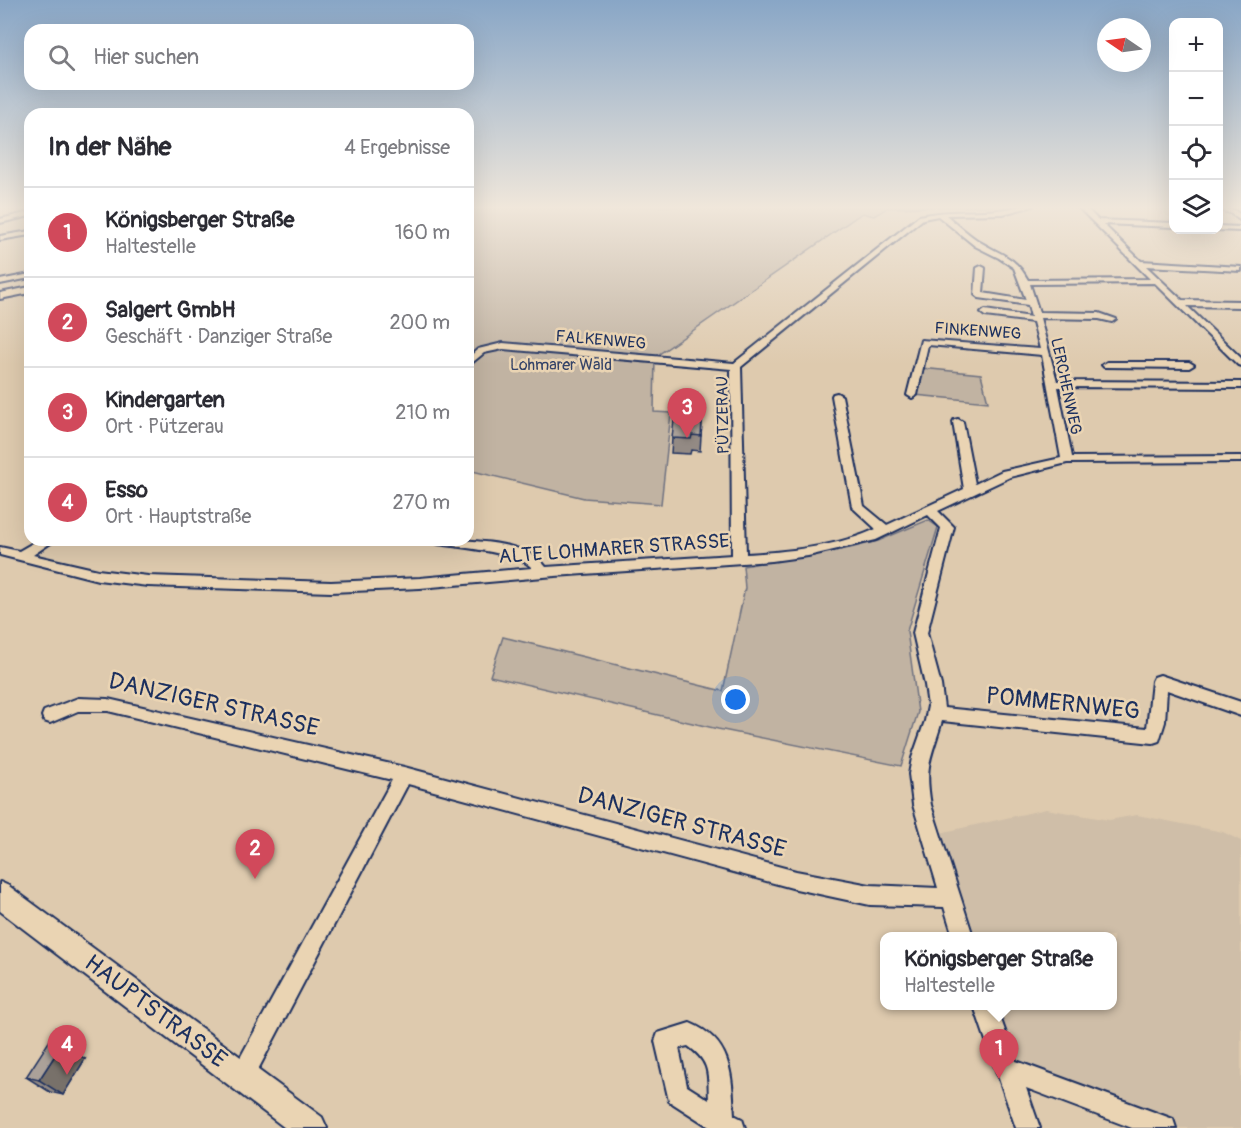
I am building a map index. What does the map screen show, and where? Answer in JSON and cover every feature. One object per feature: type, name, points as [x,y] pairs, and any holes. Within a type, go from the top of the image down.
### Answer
[{"type":"main road","name":"HAUPTSTRASSE","points":[[0,895],[312,1128]]},
{"type":"street","name":"PÜTZERAU","points":[[740,559],[736,366],[868,259]]},
{"type":"street","name":"LERCHENWEG","points":[[1006,259],[1013,262],[1025,282],[1046,352],[1067,460]]},
{"type":"street","points":[[1133,259],[1241,363]]},
{"type":"street","points":[[1138,263],[1241,269]]},
{"type":"street","points":[[981,268],[979,295],[1030,303]]},
{"type":"street","points":[[0,282],[24,277]]},
{"type":"street","points":[[1025,282],[1156,280]]},
{"type":"street","points":[[0,296],[24,291]]},
{"type":"street","points":[[1178,303],[1241,304]]},
{"type":"street","name":"LERCHENWEG","points":[[985,313],[1034,318],[1099,316],[1112,320]]},
{"type":"street","name":"FINKENWEG","points":[[912,394],[924,342],[1046,352]]},
{"type":"street","name":"FALKENWEG","points":[[474,357],[481,351],[503,346],[736,366]]},
{"type":"street","points":[[1228,351],[1241,352]]},
{"type":"street","points":[[1107,365],[1189,365]]},
{"type":"street","points":[[1140,365],[1160,385]]},
{"type":"street","points":[[1053,384],[1241,385]]},
{"type":"street","points":[[837,396],[858,507],[886,531]]},
{"type":"street","points":[[958,422],[970,490]]},
{"type":"street","name":"ALTE LOHMARER STRASSE","points":[[0,551],[98,575],[148,581],[331,587],[420,583],[808,552],[871,537],[1006,474],[1067,460],[1241,459]]},
{"type":"street","points":[[930,510],[948,527],[920,633],[922,650],[936,699],[936,714],[919,765],[918,784],[922,805],[962,932]]},
{"type":"street","points":[[474,545],[504,550],[534,561],[542,572]]},
{"type":"street","points":[[20,557],[38,546]]},
{"type":"street","name":"POMMERNWEG","points":[[936,714],[1153,736],[1157,722],[1160,681],[1241,709]]},
{"type":"street","name":"DANZIGER STRASSE","points":[[50,716],[76,703],[89,702],[108,705],[404,775],[796,880],[870,895],[951,898]]},
{"type":"street","points":[[243,1075],[404,775]]},
{"type":"street","points":[[987,1010],[1028,1128]]},
{"type":"street","points":[[1006,1069],[1164,1128]]},
{"type":"shaded area","points":[[1046,809],[1109,820],[1137,815],[1223,832],[1241,841],[1241,1128],[1133,1128],[1021,1087],[996,1010],[1117,1010],[1117,932],[972,932],[940,833]]},
{"type":"green space","name":"Lohmarer Wald","points":[[474,259],[796,259],[655,357],[654,412],[671,413],[661,504],[584,498],[474,471]]},
{"type":"green space","points":[[921,368],[981,374],[988,402],[915,395]]},
{"type":"green space","points":[[928,520],[938,527],[907,631],[918,712],[901,766],[718,729],[490,676],[503,637],[723,691],[745,588],[743,566],[850,548],[878,541]]},
{"type":"building","points":[[688,407],[703,407],[701,436],[692,435],[691,439],[672,438],[675,411],[688,412]]},
{"type":"building","points":[[50,1040],[63,1043],[39,1080],[26,1077]]},
{"type":"place","name":"Kindergarten","points":[[687,438]]},
{"type":"place","name":"Salgert GmbH","points":[[255,879]]},
{"type":"place","name":"Esso","points":[[67,1075]]},
{"type":"place","name":"Königsberger Straße","points":[[999,1079]]}]
